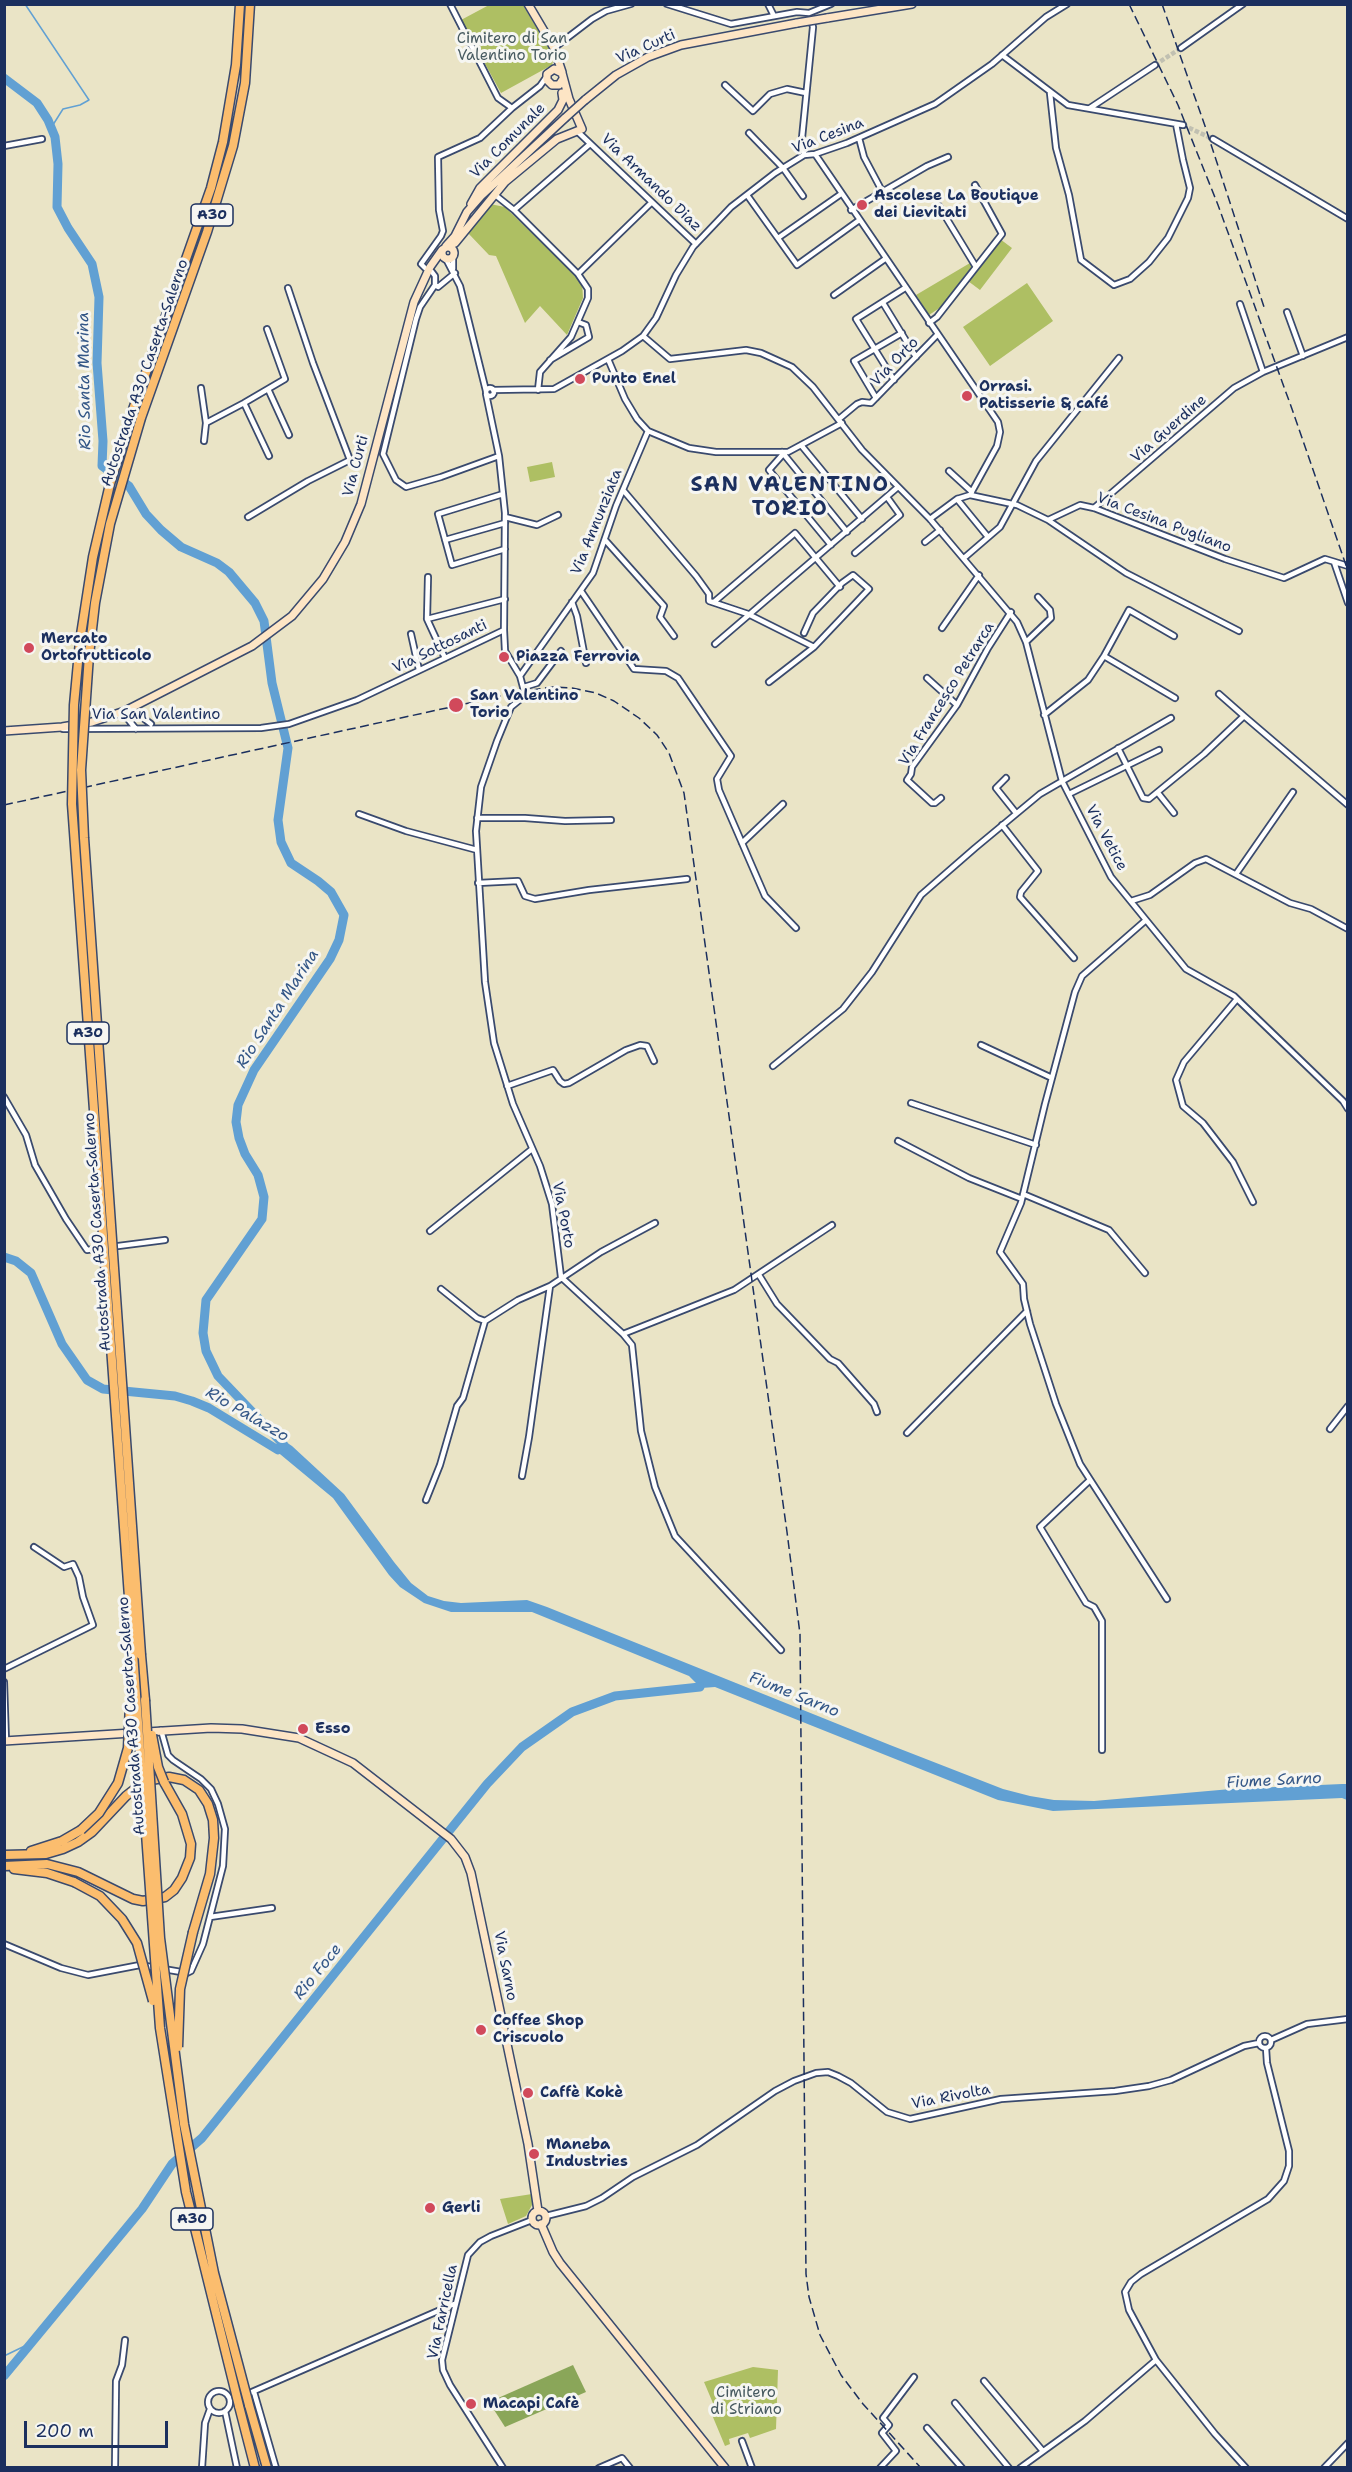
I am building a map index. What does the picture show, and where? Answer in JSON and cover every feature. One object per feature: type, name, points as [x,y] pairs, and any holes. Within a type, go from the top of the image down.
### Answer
[{"type":"highway","name":"Autostrada A30 Caserta-Salerno","points":[[240,4],[236,65],[223,142],[211,188],[131,415],[110,484],[93,557],[78,662],[72,771],[73,815],[160,2028],[171,2112],[186,2192],[255,2468]]},
{"type":"highway","name":"Autostrada A30 Caserta-Salerno","points":[[250,4],[245,83],[233,146],[210,222],[141,418],[110,524],[89,655],[81,770],[160,1938],[184,2124],[212,2263],[267,2468]]},
{"type":"highway","points":[[9,1855],[62,1841],[81,1830],[109,1800],[124,1765],[130,1723],[132,1655]]},
{"type":"highway","points":[[4,1867],[47,1864],[87,1876],[133,1899],[143,1901],[165,1897],[174,1890],[190,1858],[191,1844],[182,1814],[164,1782],[155,1754],[151,1712],[145,1700]]},
{"type":"highway","points":[[9,1855],[46,1854],[78,1842],[97,1828],[126,1796],[146,1781],[169,1777],[184,1780],[199,1790],[208,1804],[213,1820],[214,1838],[210,1874],[193,1932],[180,1989],[178,2078]]},
{"type":"highway","points":[[4,1867],[47,1873],[74,1882],[100,1896],[130,1930],[144,1962],[160,2028]]},
{"type":"main road","points":[[528,4],[554,48],[569,99]]},
{"type":"main road","name":"Via Curti","points":[[451,250],[470,208],[585,100],[616,75],[648,57],[681,45],[912,4]]},
{"type":"main road","points":[[547,76],[558,59]]},
{"type":"main road","points":[[552,69],[556,69],[563,76]]},
{"type":"main road","name":"Via Comunale","points":[[547,76],[552,85],[569,99]]},
{"type":"main road","name":"Via Comunale","points":[[552,85],[561,83],[563,76]]},
{"type":"main road","name":"Via Comunale","points":[[470,208],[480,188],[558,110],[563,100],[562,93]]},
{"type":"main road","name":"Via Armando Diaz","points":[[569,99],[579,117],[575,127],[580,130]]},
{"type":"main road","name":"Via Curti","points":[[434,262],[451,250],[494,194],[550,144],[568,133],[580,130]]},
{"type":"main road","points":[[444,248],[451,250]]},
{"type":"main road","points":[[444,248],[451,250]]},
{"type":"main road","name":"Via Curti","points":[[252,646],[284,623],[323,579],[345,542],[361,504],[414,302],[434,262],[444,248],[451,250]]},
{"type":"main road","name":"Via San Valentino","points":[[4,731],[92,722],[130,708],[252,646]]},
{"type":"main road","name":"Via Sarno","points":[[161,1730],[211,1728],[299,1738],[353,1763],[451,1839],[465,1857],[471,1873],[528,2144],[538,2211]]},
{"type":"main road","points":[[5,1741],[161,1730]]},
{"type":"main road","points":[[538,2211],[544,2213],[546,2217],[541,2224],[532,2220],[533,2214],[538,2211]]},
{"type":"main road","points":[[541,2224],[552,2252],[560,2263],[725,2468]]},
{"type":"street","points":[[450,4],[498,98],[512,108]]},
{"type":"street","points":[[554,48],[606,11],[631,4]]},
{"type":"street","points":[[667,4],[731,24],[796,12],[809,14],[831,4]]},
{"type":"street","points":[[768,4],[774,16]]},
{"type":"street","name":"Via Cesina","points":[[643,336],[656,318],[676,275],[696,244],[730,207],[804,155],[815,154],[859,138],[935,104],[1002,55],[1046,17],[1067,4]]},
{"type":"street","points":[[1181,48],[1243,4]]},
{"type":"street","points":[[804,155],[802,138],[813,27],[809,14]]},
{"type":"street","points":[[1002,55],[1068,105],[1183,125]]},
{"type":"street","points":[[1090,108],[1155,64]]},
{"type":"street","points":[[425,268],[420,264],[441,236],[442,231],[439,210],[438,157],[480,138],[540,86],[547,76]]},
{"type":"street","points":[[540,86],[552,85]]},
{"type":"street","points":[[725,85],[753,111],[770,94],[787,89],[806,93]]},
{"type":"street","points":[[1050,93],[1056,148],[1069,195],[1081,260],[1114,285],[1130,279],[1149,262],[1168,238],[1188,198],[1190,188],[1176,124]]},
{"type":"street","name":"Via Armando Diaz","points":[[580,130],[589,142],[651,203],[696,244]]},
{"type":"street","points":[[749,133],[783,168],[803,196]]},
{"type":"street","points":[[859,138],[864,157],[882,191]]},
{"type":"street","points":[[4,146],[42,139]]},
{"type":"street","points":[[1213,139],[1347,219]]},
{"type":"street","points":[[514,210],[589,142]]},
{"type":"street","points":[[815,154],[858,221],[993,414],[1000,432],[998,446],[971,493],[957,499],[930,519]]},
{"type":"street","points":[[851,210],[882,191],[948,157]]},
{"type":"street","points":[[929,323],[937,317],[1002,234],[975,185]]},
{"type":"street","points":[[494,194],[514,210],[585,281],[588,298],[578,322],[571,337],[540,372],[538,390]]},
{"type":"street","points":[[778,238],[841,194]]},
{"type":"street","points":[[747,195],[797,265],[858,221]]},
{"type":"street","points":[[578,274],[651,203]]},
{"type":"street","points":[[939,206],[976,267]]},
{"type":"street","name":"Via Sottosanti","points":[[276,726],[289,724],[357,700],[504,630],[505,520],[499,456],[488,405],[490,393],[454,271],[451,250]]},
{"type":"street","points":[[834,295],[885,259]]},
{"type":"street","points":[[435,285],[442,285],[454,271]]},
{"type":"street","points":[[432,272],[435,276],[435,285],[420,307],[416,319],[383,454],[396,480],[406,487],[499,456]]},
{"type":"street","points":[[248,517],[308,481],[350,460],[313,363],[288,288]]},
{"type":"street","points":[[894,380],[856,320],[905,288]]},
{"type":"street","points":[[883,303],[916,357]]},
{"type":"street","points":[[1240,304],[1263,372]]},
{"type":"street","points":[[1287,312],[1303,357]]},
{"type":"street","points":[[548,362],[589,337],[586,325],[578,322]]},
{"type":"street","points":[[206,423],[285,379],[267,329]]},
{"type":"street","points":[[876,398],[854,362],[902,333]]},
{"type":"street","name":"Via Orto","points":[[783,452],[788,452],[801,445],[840,421],[857,404],[871,403],[938,334]]},
{"type":"street","points":[[490,393],[562,386],[643,336]]},
{"type":"street","name":"Via Vetice","points":[[643,336],[670,359],[746,350],[761,353],[792,367],[813,387],[862,450],[930,519],[1011,612],[1026,642],[1062,780],[1111,877],[1186,969],[1237,999],[1343,1101],[1347,1109]]},
{"type":"street","name":"Via Guerdine","points":[[1094,508],[1234,388],[1263,372],[1347,337]]},
{"type":"street","points":[[964,558],[1000,527],[1036,461],[1119,358]]},
{"type":"street","points":[[608,359],[629,408],[648,431],[689,448],[716,452],[783,452]]},
{"type":"street","points":[[201,388],[206,423],[204,441]]},
{"type":"street","points":[[268,389],[289,435]]},
{"type":"street","points":[[244,403],[269,456]]},
{"type":"street","name":"Via Annunziata","points":[[520,676],[593,573],[622,490],[648,431]]},
{"type":"street","points":[[801,445],[862,519]]},
{"type":"street","points":[[783,452],[769,470],[831,545]]},
{"type":"street","points":[[783,452],[847,532]]},
{"type":"street","points":[[949,471],[971,493],[1012,505],[1048,520],[1126,573],[1239,631]]},
{"type":"street","points":[[715,644],[898,488]]},
{"type":"street","points":[[622,490],[696,576],[709,594],[709,601],[748,614],[814,647]]},
{"type":"street","points":[[503,494],[438,514],[452,565],[505,549]]},
{"type":"street","points":[[855,553],[900,516],[887,497]]},
{"type":"street","points":[[957,499],[988,537]]},
{"type":"street","name":"Via Cesina Pugliano","points":[[1048,520],[1080,505],[1094,508],[1225,559],[1284,578],[1315,562],[1325,559],[1334,562]]},
{"type":"street","points":[[446,540],[505,520],[537,525],[558,515]]},
{"type":"street","points":[[925,542],[940,530]]},
{"type":"street","points":[[714,602],[795,533],[840,587]]},
{"type":"street","points":[[606,541],[664,606],[660,617],[674,636]]},
{"type":"street","points":[[1334,562],[1347,566]]},
{"type":"street","points":[[1334,562],[1347,603]]},
{"type":"street","points":[[769,682],[814,647],[869,589],[853,575],[813,613],[804,633]]},
{"type":"street","points":[[942,628],[979,575]]},
{"type":"street","points":[[428,577],[427,619],[445,658]]},
{"type":"street","points":[[581,591],[634,669],[666,671],[678,678],[731,756],[717,779],[717,784],[765,896],[796,928]]},
{"type":"street","points":[[1026,642],[1051,618],[1050,610],[1038,597]]},
{"type":"street","points":[[427,619],[505,599]]},
{"type":"street","points":[[572,602],[586,663]]},
{"type":"street","points":[[1044,715],[1088,680],[1129,610],[1174,636]]},
{"type":"street","name":"Via Francesco Petrarca","points":[[941,798],[932,803],[907,780],[912,767],[957,705],[1011,612]]},
{"type":"street","points":[[504,630],[505,651],[520,676],[524,689],[537,683],[561,651]]},
{"type":"street","points":[[411,634],[419,670]]},
{"type":"street","points":[[1104,656],[1175,698]]},
{"type":"street","points":[[927,678],[957,705]]},
{"type":"street","name":"Via Porto","points":[[524,689],[522,698],[512,707],[497,741],[481,787],[477,818],[478,883],[485,982],[492,1029],[507,1086],[552,1204],[561,1277]]},
{"type":"street","points":[[1219,694],[1347,805]]},
{"type":"street","points":[[136,729],[127,718],[130,708],[151,724]]},
{"type":"street","points":[[1118,748],[1143,798],[1149,799],[1204,754],[1244,716]]},
{"type":"street","points":[[773,1066],[843,1009],[872,972],[921,895],[1040,794],[1171,718]]},
{"type":"street","name":"Via San Valentino","points":[[36,729],[276,726]]},
{"type":"street","points":[[1069,794],[1159,750]]},
{"type":"street","points":[[1006,778],[996,788],[1016,813]]},
{"type":"street","points":[[1236,874],[1293,792]]},
{"type":"street","points":[[1158,793],[1174,813]]},
{"type":"street","points":[[742,843],[783,804]]},
{"type":"street","points":[[359,814],[406,831],[477,850]]},
{"type":"street","points":[[477,818],[611,820]]},
{"type":"street","points":[[1002,825],[1038,871],[1020,897],[1074,958]]},
{"type":"street","points":[[1131,901],[1150,895],[1195,863],[1206,859],[1290,903],[1311,909],[1347,929]]},
{"type":"street","points":[[478,883],[518,881],[525,896],[535,899],[589,890],[687,879]]},
{"type":"street","points":[[1146,920],[1082,976],[1075,992],[1023,1196],[1000,1252],[1023,1284],[1027,1311],[1056,1404],[1080,1464],[1167,1599]]},
{"type":"street","points":[[1237,999],[1184,1062],[1176,1080],[1183,1106],[1203,1123],[1233,1162],[1253,1202]]},
{"type":"street","points":[[507,1086],[553,1070],[560,1081],[564,1084],[569,1083],[640,1045],[647,1046],[654,1061]]},
{"type":"street","points":[[981,1045],[1053,1078]]},
{"type":"street","points":[[4,1097],[26,1135],[34,1165],[87,1250],[165,1240]]},
{"type":"street","points":[[911,1103],[1036,1145]]},
{"type":"street","points":[[898,1141],[969,1178],[1110,1230],[1146,1273]]},
{"type":"street","points":[[430,1231],[532,1149]]},
{"type":"street","points":[[426,1500],[440,1465],[457,1406],[463,1398],[485,1322],[518,1300],[550,1286],[601,1252],[655,1223]]},
{"type":"street","points":[[623,1334],[726,1294],[759,1275],[832,1225]]},
{"type":"street","points":[[759,1275],[777,1304],[830,1359],[838,1363],[876,1406],[877,1412]]},
{"type":"street","points":[[561,1277],[632,1345],[641,1431],[655,1487],[675,1536],[781,1650]]},
{"type":"street","points":[[522,1476],[550,1286]]},
{"type":"street","points":[[441,1289],[485,1322]]},
{"type":"street","points":[[907,1433],[1027,1311]]},
{"type":"street","points":[[1330,1429],[1347,1406]]},
{"type":"street","points":[[1090,1480],[1040,1527],[1086,1603],[1094,1607],[1102,1621],[1102,1750]]},
{"type":"street","points":[[4,1669],[93,1625],[73,1564],[64,1567],[34,1547]]},
{"type":"street","points":[[4,1682],[5,1741]]},
{"type":"street","points":[[4,1944],[61,1968],[88,1975],[140,1965],[187,1974],[191,1971],[203,1944],[225,1853],[222,1816],[211,1789],[168,1755],[161,1730]]},
{"type":"street","points":[[210,1917],[272,1908]]},
{"type":"street","points":[[1270,2040],[1307,2024],[1347,2019]]},
{"type":"street","points":[[1266,2048],[1259,2043],[1263,2036],[1270,2040]]},
{"type":"street","points":[[1246,2468],[1215,2434],[1156,2360],[1127,2304],[1125,2292],[1135,2278],[1268,2199],[1280,2188],[1287,2174],[1289,2151],[1267,2063],[1266,2048],[1270,2045],[1270,2040]]},
{"type":"street","name":"Via Rivolta","points":[[546,2217],[586,2206],[602,2198],[633,2177],[696,2145],[775,2091],[816,2073],[828,2072],[838,2076],[851,2083],[887,2112],[910,2119],[1001,2099],[1115,2091],[1149,2086],[1171,2080],[1244,2046],[1259,2043]]},
{"type":"street","name":"Via Farricella","points":[[503,2468],[450,2385],[443,2370],[442,2360],[454,2304],[468,2255],[491,2236],[532,2220]]},
{"type":"street","points":[[230,2399],[254,2392],[454,2304]]},
{"type":"street","points":[[115,2468],[116,2381],[122,2365],[125,2340]]},
{"type":"street","points":[[1020,2468],[1085,2421],[1156,2360]]},
{"type":"street","points":[[880,2468],[896,2451],[882,2433],[889,2425],[883,2418],[914,2377]]},
{"type":"street","points":[[984,2381],[1042,2450]]},
{"type":"street","points":[[202,2468],[205,2423],[210,2409],[208,2397],[213,2392],[224,2392],[230,2399],[230,2405],[225,2411],[215,2413],[210,2409]]},
{"type":"street","points":[[254,2392],[276,2468]]},
{"type":"street","points":[[955,2403],[1009,2468]]},
{"type":"street","points":[[225,2411],[237,2468]]},
{"type":"street","points":[[927,2428],[962,2468]]},
{"type":"street","points":[[742,2441],[752,2468]]},
{"type":"street","points":[[1324,2468],[1347,2443]]},
{"type":"street","points":[[599,2468],[622,2458],[630,2468]]},
{"type":"green space","name":"Cimitero di San Valentino Torio","points":[[489,5],[523,5],[554,57],[552,65],[501,93],[461,20]]},
{"type":"green space","points":[[490,204],[505,207],[582,282],[583,298],[567,335],[540,306],[525,323],[496,256],[489,255],[468,233]]},
{"type":"green space","points":[[1000,239],[1012,248],[980,290],[968,281]]},
{"type":"green space","points":[[970,263],[973,268],[941,307],[929,315],[916,295]]},
{"type":"green space","points":[[1027,283],[1053,321],[990,366],[963,327]]},
{"type":"green space","points":[[552,462],[555,477],[530,482],[527,467]]},
{"type":"green space","points":[[532,2194],[532,2205],[526,2216],[508,2224],[500,2199]]},
{"type":"green space","points":[[573,2365],[586,2392],[505,2427],[489,2402]]},
{"type":"green space","name":"Cimitero di Striano","points":[[753,2367],[778,2370],[776,2429],[750,2438],[748,2433],[729,2439],[730,2444],[725,2446],[710,2410],[715,2408],[704,2382]]},
{"type":"water","name":"Fiume Sarno","points":[[277,1436],[292,1446],[344,1494],[411,1583],[428,1596],[461,1603],[527,1600],[890,1745],[1003,1789],[1030,1796],[1054,1800],[1094,1801],[1231,1789],[1347,1784],[1347,1800],[1342,1798],[1053,1811],[998,1800],[715,1687],[688,1689],[696,1683],[689,1676],[532,1612],[451,1612],[424,1603],[400,1587],[389,1575],[333,1498],[269,1445],[270,1443],[279,1447],[281,1443]]},
{"type":"waterway","points":[[25,4],[89,100],[63,109],[51,128]]},
{"type":"waterway","name":"Rio Santa Marina","points":[[4,78],[37,103],[48,120],[55,137],[58,164],[57,207],[92,264],[99,297],[97,363],[103,441],[102,466],[129,486],[146,514],[161,530],[181,547],[217,563],[229,572],[255,603],[264,621],[272,683],[288,748],[278,820],[281,842],[291,863],[331,892],[344,915],[339,940],[330,959],[254,1070],[238,1105],[236,1122],[239,1138],[245,1154],[258,1175],[264,1197],[262,1219],[206,1300],[203,1333],[206,1351],[218,1376],[284,1445]]},
{"type":"waterway","name":"Rio Palazzo","points":[[4,1257],[16,1261],[31,1273],[62,1344],[87,1380],[103,1389],[175,1396],[192,1401],[209,1408],[278,1450]]},
{"type":"waterway","name":"Rio Foce","points":[[4,2376],[142,2209],[172,2164],[202,2138],[487,1784],[522,1747],[572,1712],[615,1696],[700,1687]]},
{"type":"waterway","points":[[4,2356],[31,2343]]},
{"type":"tunnel","points":[[1155,65],[1181,48]]},
{"type":"tunnel","points":[[1183,125],[1213,139]]},
{"type":"railway","points":[[1129,4],[1178,105],[1218,205],[1348,571]]},
{"type":"railway","points":[[1162,4],[1205,126],[1264,307]]},
{"type":"railway","points":[[4,805],[524,691],[553,687],[596,693],[614,701],[639,718],[657,735],[669,753],[684,793],[800,1634],[806,2274],[809,2297],[820,2335],[841,2375],[863,2404],[921,2468]]},
{"type":"place","name":"Ascolese La Boutique dei Lievitati","points":[[862,205]]},
{"type":"place","name":"Punto Enel","points":[[580,379]]},
{"type":"place","name":"Orrasi. Patisserie & café","points":[[967,396]]},
{"type":"place","name":"Mercato Ortofrutticolo","points":[[29,648]]},
{"type":"place","name":"Piazza Ferrovia","points":[[504,657]]},
{"type":"place","name":"San Valentino Torio","points":[[456,705]]},
{"type":"place","name":"Esso","points":[[303,1729]]},
{"type":"place","name":"Coffee Shop Criscuolo","points":[[481,2030]]},
{"type":"place","name":"Caffè Kokè","points":[[528,2093]]},
{"type":"place","name":"Maneba Industries","points":[[534,2154]]},
{"type":"place","name":"Gerli","points":[[430,2208]]},
{"type":"place","name":"Macapi Cafè","points":[[471,2404]]},
{"type":"district","name":"SAN VALENTINO TORIO","points":[[790,498]]}]
